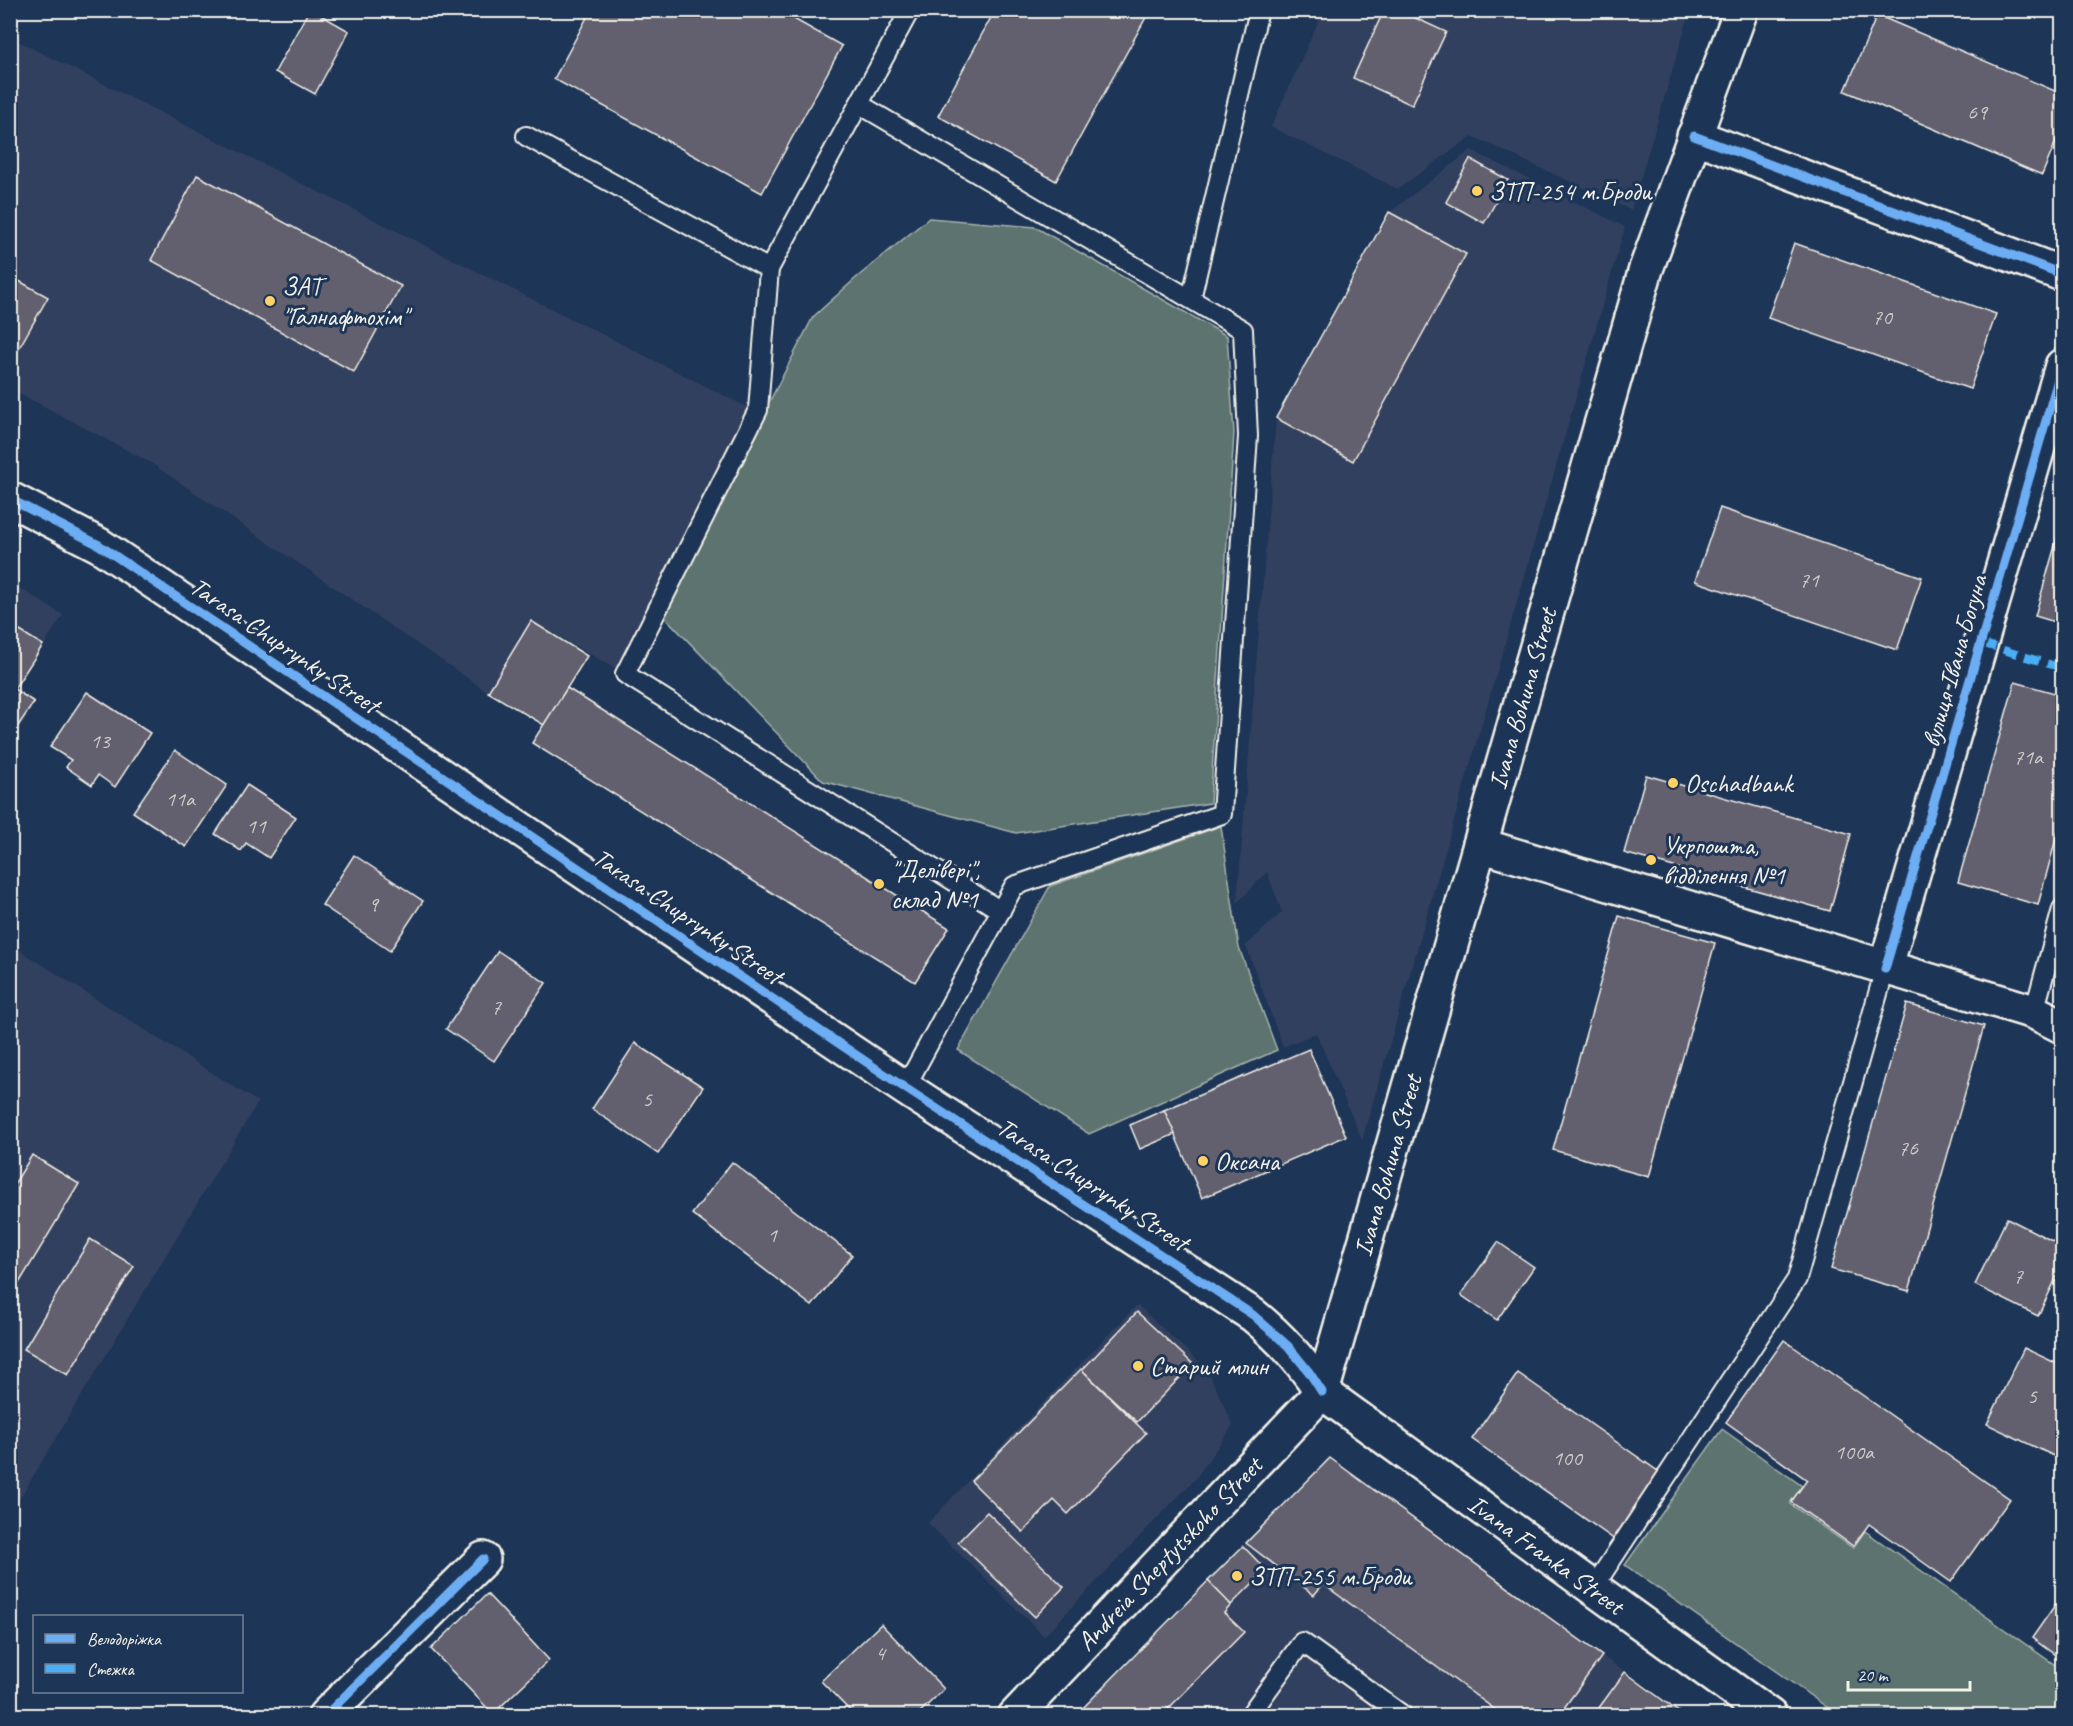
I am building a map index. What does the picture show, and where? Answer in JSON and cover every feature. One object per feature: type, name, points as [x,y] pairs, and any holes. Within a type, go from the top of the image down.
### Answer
[{"type":"street","name":"Ivana Bohuna Street","points":[[1322,1392],[1646,269],[1741,10]]},
{"type":"street","points":[[1694,136],[2062,274]]},
{"type":"street","name":"вулиця Івана Богуна","points":[[1885,969],[2062,366]]},
{"type":"street","name":"Tarasa Chuprynky Street","points":[[10,499],[99,545],[905,1088],[1253,1315],[1288,1347],[1322,1392]]},
{"type":"street","points":[[1480,845],[1885,969],[2034,1012],[2062,1026]]},
{"type":"street","name":"Ivana Franka Street","points":[[1322,1392],[1770,1716]]},
{"type":"street","name":"Andreia Sheptytskoho Street","points":[[1015,1716],[1322,1392]]},
{"type":"street","points":[[325,1716],[483,1559]]},
{"type":"lane","points":[[910,10],[769,268],[758,410],[625,675],[1001,910]]},
{"type":"lane","points":[[1191,299],[1259,10]]},
{"type":"lane","points":[[859,104],[1243,330],[1248,435],[1222,814],[1014,886],[905,1088]]},
{"type":"lane","points":[[526,135],[769,268]]},
{"type":"lane","points":[[2034,1012],[2062,909]]},
{"type":"lane","points":[[1593,1588],[1797,1279],[1885,969]]},
{"type":"lane","points":[[1249,1716],[1302,1642],[1404,1716]]},
{"type":"shaded area","points":[[1323,11],[1690,11],[1631,210],[1472,136],[1398,189],[1271,127]]},
{"type":"shaded area","points":[[10,37],[751,409],[620,671],[531,621],[488,692],[151,463],[11,389]]},
{"type":"shaded area","points":[[1471,150],[1625,227],[1362,1140],[1316,1033],[1283,1047],[1246,946],[1282,912],[1267,872],[1237,903],[1276,418],[1353,460],[1466,254],[1390,212]]},
{"type":"shaded area","points":[[11,583],[63,615],[16,689],[36,702],[11,741]]},
{"type":"shaded area","points":[[11,945],[258,1102],[11,1513]]},
{"type":"shaded area","points":[[1137,1305],[1207,1369],[1233,1425],[1195,1479],[1044,1636],[928,1523]]},
{"type":"shaded area","points":[[1330,1458],[1602,1656],[1685,1715],[1075,1716]]},
{"type":"green space","points":[[929,218],[1035,227],[1227,336],[1234,433],[1210,803],[1016,833],[823,781],[661,613],[813,317]]},
{"type":"green space","points":[[1221,826],[1239,948],[1277,1050],[1089,1134],[958,1050],[1050,886]]},
{"type":"green space","points":[[1722,1429],[1802,1486],[1790,1504],[1853,1548],[1865,1531],[2062,1670],[2062,1715],[1838,1715],[1625,1565]]},
{"type":"building","points":[[309,10],[349,31],[315,94],[275,72]]},
{"type":"building","points":[[591,10],[778,10],[842,46],[762,193],[554,79]]},
{"type":"building","points":[[995,10],[1150,10],[1056,181],[938,116]]},
{"type":"building","points":[[1384,10],[1398,10],[1446,32],[1412,105],[1353,78]]},
{"type":"building","points":[[1877,15],[2062,94],[2062,127],[2042,175],[1845,91]]},
{"type":"building","name":"ЗТП-254 м.Броди","points":[[1470,159],[1508,180],[1484,223],[1446,202]]},
{"type":"building","points":[[197,175],[401,286],[354,372],[151,260]]},
{"type":"building","points":[[1389,212],[1466,254],[1353,461],[1276,418]]},
{"type":"building","points":[[1794,243],[1996,314],[1970,389],[1768,318]]},
{"type":"building","points":[[10,276],[48,297],[10,364]]},
{"type":"building","points":[[1720,508],[1922,577],[1897,650],[1695,581]]},
{"type":"building","points":[[2062,521],[2062,624],[2035,616]]},
{"type":"building","points":[[531,621],[587,656],[544,725],[488,692]]},
{"type":"building","points":[[10,625],[43,645],[14,689],[34,702],[10,738]]},
{"type":"building","points":[[2015,682],[2062,695],[2062,817],[2038,905],[1958,882]]},
{"type":"building","points":[[567,688],[949,928],[915,982],[532,743]]},
{"type":"building","points":[[87,692],[150,733],[115,787],[98,775],[92,785],[66,767],[71,760],[50,747]]},
{"type":"building","points":[[175,750],[227,785],[186,847],[133,812]]},
{"type":"building","points":[[1646,775],[1851,834],[1830,911],[1624,853]]},
{"type":"building","points":[[247,785],[296,817],[269,858],[246,843],[241,851],[215,834]]},
{"type":"building","points":[[354,855],[423,901],[390,951],[322,905]]},
{"type":"building","points":[[1619,916],[1715,943],[1649,1177],[1553,1150]]},
{"type":"building","points":[[498,951],[546,983],[494,1061],[446,1029]]},
{"type":"building","points":[[1907,1004],[1984,1026],[1909,1291],[1831,1269]]},
{"type":"building","points":[[635,1043],[703,1087],[658,1154],[592,1109]]},
{"type":"building","points":[[1309,1049],[1346,1136],[1202,1198],[1164,1110]]},
{"type":"building","points":[[1164,1110],[1175,1134],[1140,1149],[1130,1125]]},
{"type":"building","points":[[32,1155],[79,1184],[10,1298],[10,1191]]},
{"type":"building","points":[[732,1162],[852,1255],[812,1306],[692,1214]]},
{"type":"building","points":[[2007,1218],[2062,1246],[2062,1266],[2038,1316],[1975,1285]]},
{"type":"building","points":[[90,1239],[134,1266],[68,1375],[24,1349]]},
{"type":"building","points":[[1498,1242],[1534,1267],[1497,1320],[1461,1295]]},
{"type":"building","points":[[1137,1312],[1193,1364],[1137,1422],[1082,1370]]},
{"type":"building","points":[[1784,1340],[2010,1499],[1951,1582],[1869,1524],[1853,1546],[1791,1502],[1807,1480],[1726,1422]]},
{"type":"building","points":[[2024,1348],[2062,1366],[2062,1448],[2058,1458],[1987,1424]]},
{"type":"building","points":[[1081,1369],[1146,1433],[1068,1514],[1054,1500],[1023,1532],[971,1481]]},
{"type":"building","points":[[1518,1373],[1662,1474],[1615,1540],[1472,1439]]},
{"type":"building","points":[[1330,1458],[1602,1656],[1558,1716],[1504,1716],[1323,1584],[1314,1595],[1246,1543]]},
{"type":"building","points":[[987,1512],[1064,1587],[1035,1617],[958,1542]]},
{"type":"building","name":"ЗТП-255 м.Броди","points":[[1243,1546],[1266,1570],[1231,1605],[1208,1581]]},
{"type":"building","points":[[1208,1581],[1231,1605],[1224,1613],[1244,1632],[1161,1716],[1075,1716]]},
{"type":"building","points":[[487,1594],[549,1660],[493,1714],[431,1649]]},
{"type":"building","points":[[2062,1595],[2062,1660],[2032,1638]]},
{"type":"building","points":[[881,1624],[944,1689],[916,1716],[855,1716],[821,1681]]},
{"type":"building","points":[[1625,1672],[1684,1716],[1593,1716]]},
{"type":"marked path","points":[[1981,643],[2062,668]]},
{"type":"cycle path","points":[[1694,136],[2062,274]]},
{"type":"cycle path","points":[[1885,969],[2062,366]]},
{"type":"cycle path","points":[[10,499],[99,545],[905,1088],[1253,1315],[1288,1346],[1322,1392]]},
{"type":"cycle path","points":[[325,1716],[483,1559]]},
{"type":"place","name":"ЗТП-254 м.Броди","points":[[1477,191]]},
{"type":"place","name":"ЗАТ \"Галнафтохім\"","points":[[270,301]]},
{"type":"place","name":"Oschadbank","points":[[1673,783]]},
{"type":"place","name":"Укрпошта, відділення №1","points":[[1651,860]]},
{"type":"place","name":"\"Делівері\", склад №1","points":[[879,884]]},
{"type":"place","name":"Оксана","points":[[1203,1161]]},
{"type":"place","name":"Старий млин","points":[[1138,1366]]},
{"type":"place","name":"ЗТП-255 м.Броди","points":[[1237,1576]]}]
